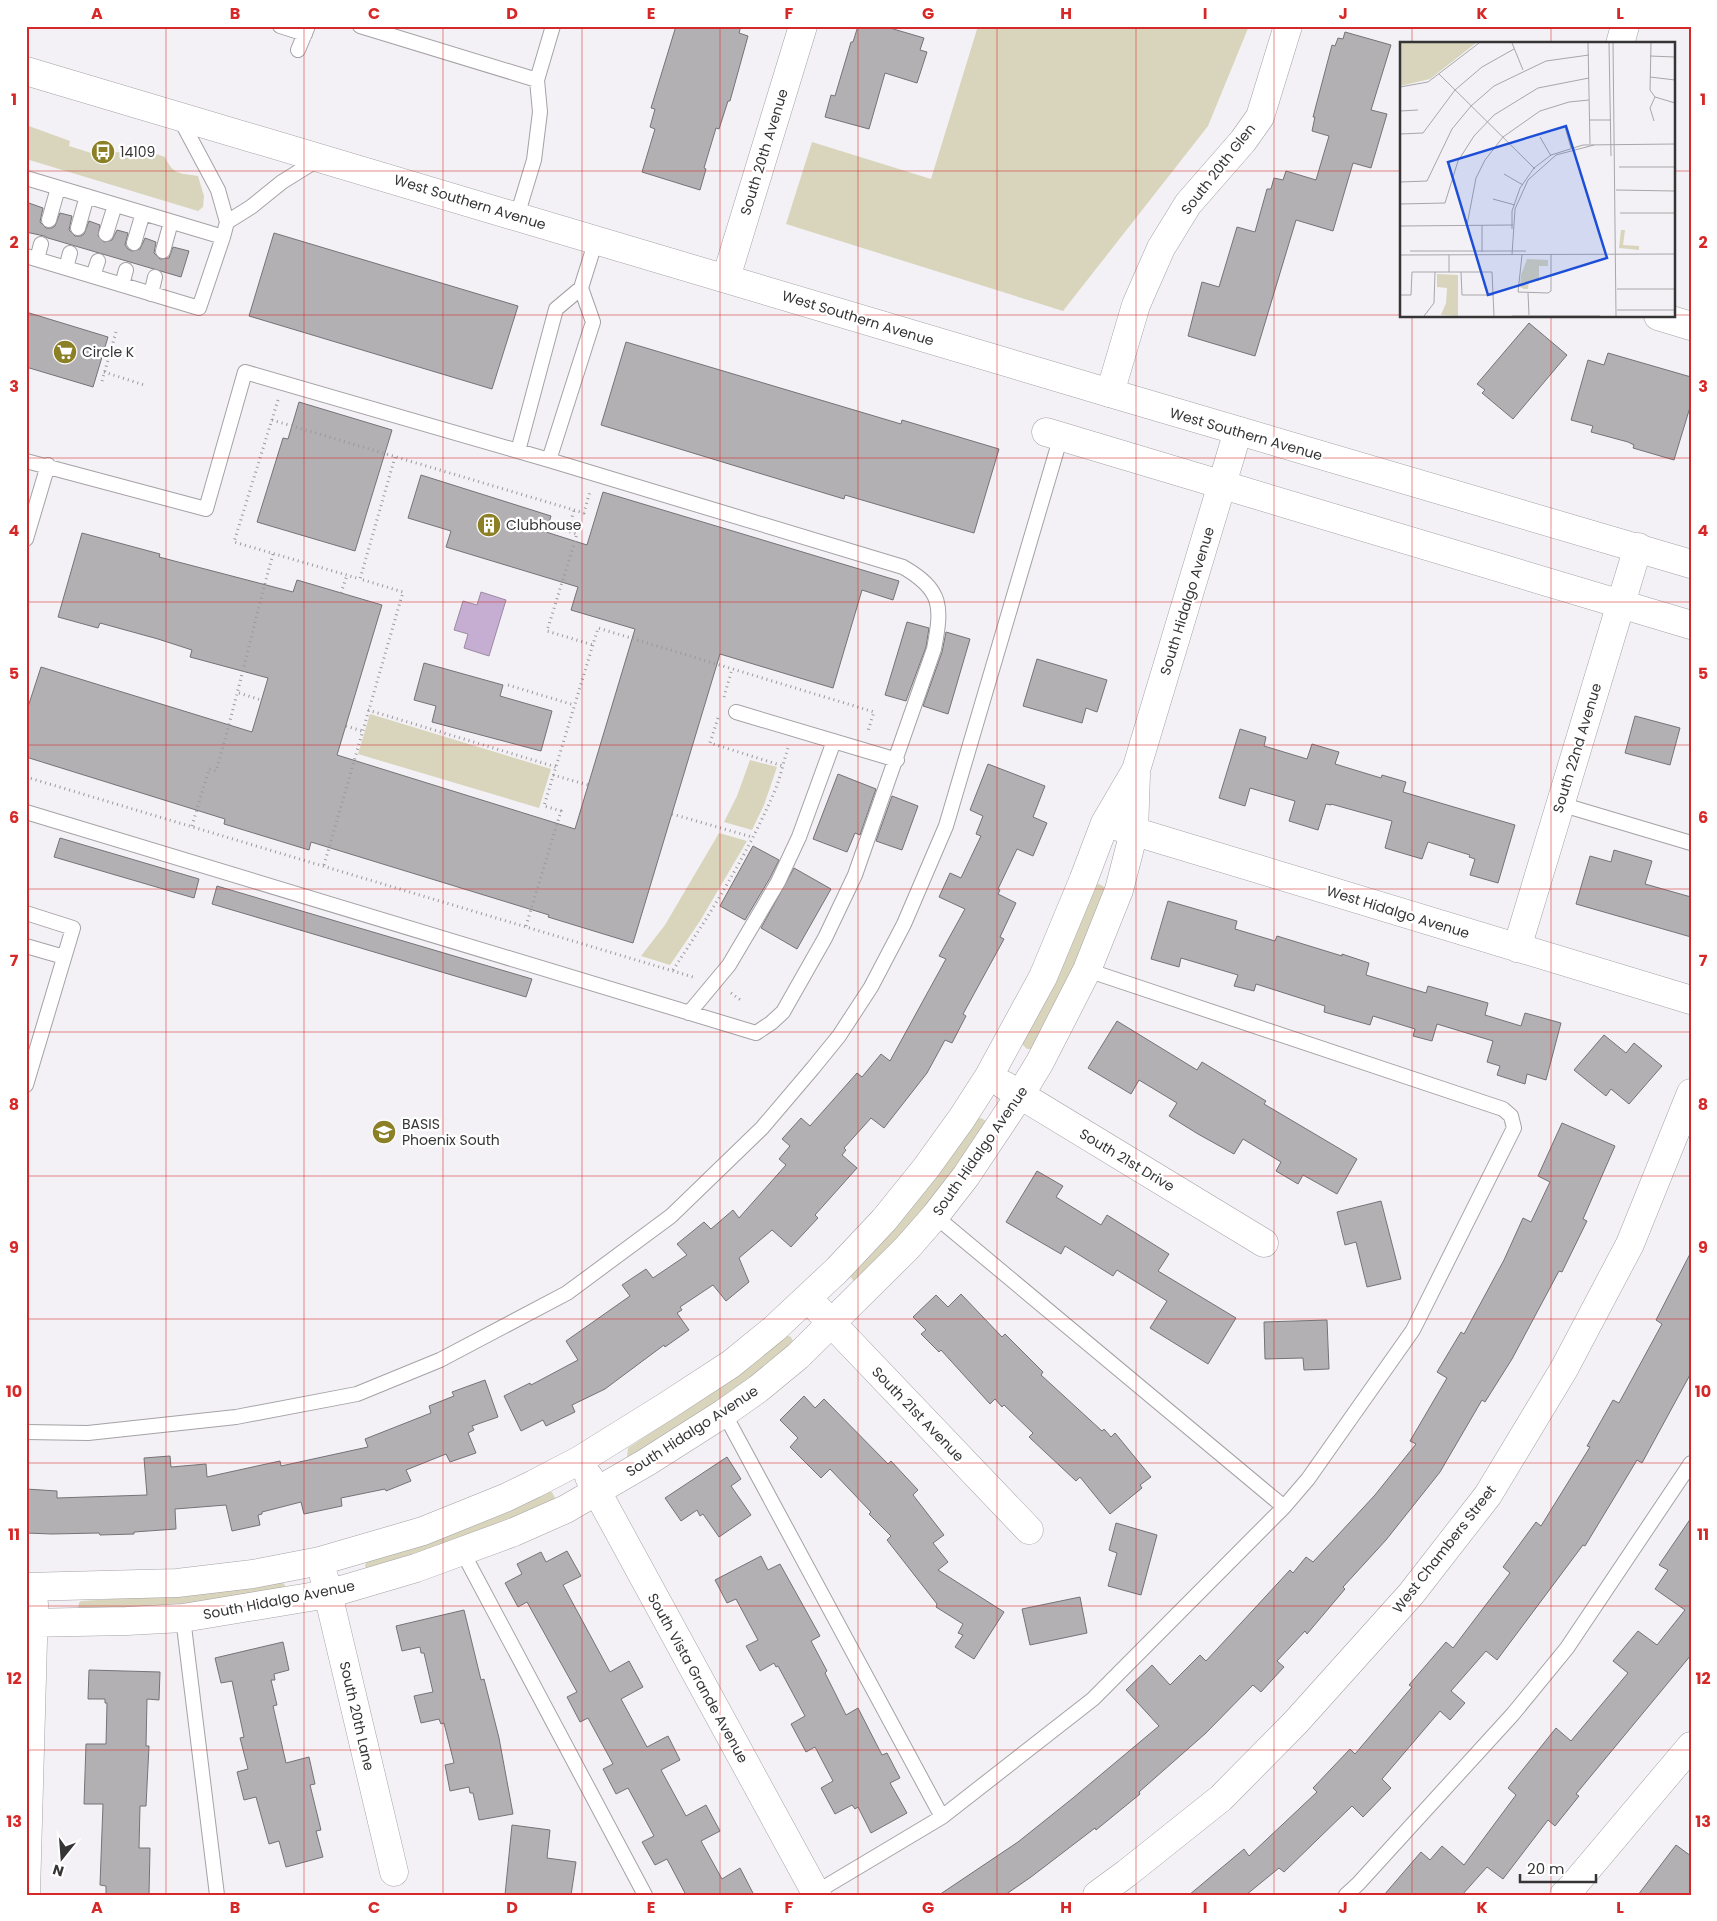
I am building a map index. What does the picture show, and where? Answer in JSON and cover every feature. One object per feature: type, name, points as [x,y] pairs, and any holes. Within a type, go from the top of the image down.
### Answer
[{"type":"street","name":"South 20th Avenue","points":[[726,278],[803,26]]},
{"type":"street","name":"South 20th Glen","points":[[1110,394],[1136,305],[1161,248],[1188,204],[1243,141],[1260,117],[1288,26]]},
{"type":"street","points":[[1621,42],[1625,26]]},
{"type":"street","name":"West Southern Avenue","points":[[26,71],[518,216],[1110,394],[1691,564]]},
{"type":"street","points":[[1665,318],[1691,326]]},
{"type":"street","name":"South Hidalgo Avenue","points":[[30,1587],[177,1583],[253,1574],[320,1561],[423,1531],[506,1498],[580,1460],[731,1364],[808,1298],[837,1270],[896,1205],[926,1168],[990,1076],[1043,977],[1084,881],[1105,823],[1136,770],[1238,431]]},
{"type":"street","points":[[1054,434],[1691,625]]},
{"type":"street","name":"South 22nd Avenue","points":[[1517,948],[1638,547]]},
{"type":"street","name":"South Hidalgo Avenue","points":[[30,1623],[183,1618],[328,1594],[407,1571],[514,1532],[566,1509],[597,1492],[724,1413],[798,1356],[831,1322],[870,1287],[935,1216],[971,1168],[1020,1095],[1044,1054],[1087,970],[1119,890],[1134,832],[1136,770]]},
{"type":"street","name":"West Hidalgo Avenue","points":[[1105,823],[1691,1000]]},
{"type":"street","name":"South 21st Drive","points":[[990,1076],[1264,1242]]},
{"type":"street","name":"West Chambers Street","points":[[1097,1895],[1221,1798],[1296,1722],[1411,1594],[1488,1495],[1564,1369],[1630,1244],[1691,1092]]},
{"type":"street","name":"South 21st Avenue","points":[[808,1298],[1029,1530]]},
{"type":"street","name":"South Vista Grande Avenue","points":[[580,1460],[815,1894]]},
{"type":"street","name":"South 20th Lane","points":[[320,1561],[394,1872]]},
{"type":"street","points":[[26,1893],[30,1587]]},
{"type":"street","points":[[1564,1895],[1691,1746]]},
{"type":"lane","points":[[280,26],[307,30],[298,50]]},
{"type":"lane","points":[[360,26],[537,80]]},
{"type":"lane","points":[[403,40],[407,26]]},
{"type":"lane","points":[[518,216],[534,160],[540,112],[537,80],[552,26]]},
{"type":"lane","points":[[42,244],[32,257],[199,308],[227,222],[218,190],[179,116]]},
{"type":"lane","points":[[227,222],[251,208],[282,182],[321,158]]},
{"type":"lane","points":[[26,193],[28,179],[223,237]]},
{"type":"lane","points":[[48,220],[58,188]]},
{"type":"lane","points":[[78,228],[87,196]]},
{"type":"lane","points":[[106,234],[115,204]]},
{"type":"lane","points":[[134,243],[143,213]]},
{"type":"lane","points":[[163,251],[172,222]]},
{"type":"lane","points":[[518,451],[556,309],[581,288],[596,240]]},
{"type":"lane","points":[[66,268],[70,254]]},
{"type":"lane","points":[[94,276],[98,261]]},
{"type":"lane","points":[[122,285],[126,270]]},
{"type":"lane","points":[[151,294],[155,277]]},
{"type":"lane","points":[[549,460],[593,322],[581,288]]},
{"type":"lane","points":[[26,461],[48,465],[206,509],[245,372],[549,460],[902,567],[927,584],[934,594],[938,606],[938,627],[934,649],[897,760],[855,875],[825,938],[783,1012],[756,1033],[26,812]]},
{"type":"lane","points":[[26,1432],[88,1433],[236,1416],[357,1394],[440,1360],[567,1293],[671,1216],[762,1128],[839,1036],[871,987],[904,924],[946,826],[1054,434]]},
{"type":"lane","points":[[26,539],[48,465]]},
{"type":"lane","points":[[736,712],[897,760]]},
{"type":"lane","points":[[689,1013],[728,964],[778,882],[800,837],[834,741]]},
{"type":"lane","points":[[1560,804],[1691,843]]},
{"type":"lane","points":[[26,913],[73,928],[26,1085]]},
{"type":"lane","points":[[26,946],[64,957]]},
{"type":"lane","points":[[815,1894],[942,1817],[1093,1699],[1284,1507],[1308,1479],[1413,1330],[1514,1128],[1511,1116],[1503,1108],[1087,970]]},
{"type":"lane","points":[[935,1216],[1284,1507]]},
{"type":"lane","points":[[724,1413],[942,1817]]},
{"type":"lane","points":[[1346,1895],[1513,1714],[1568,1648],[1614,1582],[1691,1463]]},
{"type":"lane","points":[[462,1551],[646,1895]]},
{"type":"lane","points":[[183,1618],[217,1895]]},
{"type":"path","points":[[102,381],[116,332]]},
{"type":"path","points":[[104,372],[144,385]]},
{"type":"path","points":[[284,384],[234,542],[402,592],[324,865]]},
{"type":"path","points":[[272,420],[584,513],[596,474]]},
{"type":"path","points":[[360,579],[395,457]]},
{"type":"path","points":[[568,531],[574,510]]},
{"type":"path","points":[[560,529],[577,534],[547,631],[593,644]]},
{"type":"path","points":[[192,826],[209,769],[216,771],[239,693],[254,624],[273,554]]},
{"type":"path","points":[[342,593],[347,576]]},
{"type":"path","points":[[526,926],[561,812],[544,806],[598,628],[874,712],[863,750]]},
{"type":"path","points":[[508,685],[574,705]]},
{"type":"path","points":[[239,693],[261,700]]},
{"type":"path","points":[[368,710],[556,766]]},
{"type":"path","points":[[346,726],[362,731]]},
{"type":"path","points":[[673,970],[716,905],[774,794],[794,729]]},
{"type":"path","points":[[553,775],[588,785]]},
{"type":"path","points":[[26,777],[673,970],[723,987],[742,1002]]},
{"type":"path","points":[[672,814],[752,837]]},
{"type":"shaded area","points":[[978,26],[1249,26],[1208,126],[1063,311],[786,224],[812,142],[931,179]]},
{"type":"shaded area","points":[[26,125],[70,141],[69,146],[107,158],[109,152],[153,153],[165,157],[174,170],[198,176],[204,196],[203,207],[198,211],[26,159]]},
{"type":"shaded area","points":[[481,592],[506,600],[489,656],[464,648],[468,634],[454,630],[463,601],[477,605]]},
{"type":"shaded area","points":[[370,714],[551,769],[539,808],[358,754]]},
{"type":"shaded area","points":[[750,760],[777,767],[764,805],[752,830],[724,822],[737,796]]},
{"type":"shaded area","points":[[719,833],[747,841],[700,921],[670,965],[641,956],[665,925]]},
{"type":"shaded area","points":[[1099,884],[1106,888],[1093,930],[1033,1049],[1027,1049],[1023,1045],[1023,1041],[1096,885]]},
{"type":"shaded area","points":[[981,1118],[987,1124],[924,1213],[855,1283],[850,1276],[976,1119]]},
{"type":"shaded area","points":[[786,1335],[791,1337],[794,1343],[748,1384],[630,1458],[627,1457],[628,1448],[712,1392]]},
{"type":"shaded area","points":[[546,1492],[552,1492],[556,1500],[456,1547],[366,1569],[365,1565],[369,1559]]},
{"type":"shaded area","points":[[280,1581],[286,1588],[145,1612],[78,1610],[81,1601],[194,1594]]},
{"type":"building","points":[[676,26],[741,26],[739,33],[748,36],[730,101],[728,101],[719,129],[716,128],[704,168],[706,169],[700,190],[642,172],[655,129],[650,127],[655,109],[651,108]]},
{"type":"building","points":[[858,26],[883,26],[924,38],[920,50],[927,52],[917,83],[885,73],[869,129],[825,117],[831,95],[835,96],[851,42],[853,42]]},
{"type":"building","points":[[1345,32],[1391,45],[1371,110],[1387,114],[1371,168],[1353,163],[1333,231],[1296,220],[1255,356],[1188,336],[1202,282],[1219,287],[1237,227],[1255,232],[1267,189],[1271,189],[1274,178],[1283,180],[1286,171],[1316,180],[1329,136],[1312,131],[1315,117],[1313,117],[1332,45],[1335,46],[1338,38],[1343,39]]},
{"type":"building","points":[[26,202],[43,208],[40,222],[46,228],[55,226],[60,213],[72,216],[69,230],[75,236],[84,234],[89,221],[100,225],[98,236],[104,242],[112,240],[117,230],[128,233],[125,245],[132,251],[140,249],[145,238],[156,242],[154,253],[160,259],[169,258],[173,247],[189,251],[181,277],[26,232]]},
{"type":"building","points":[[274,233],[518,306],[492,389],[249,316]]},
{"type":"building","name":"Circle K","points":[[26,312],[108,337],[93,387],[26,367]]},
{"type":"building","points":[[1529,323],[1567,355],[1513,419],[1482,393],[1485,390],[1477,384]]},
{"type":"building","points":[[626,342],[901,424],[902,420],[999,449],[974,533],[845,495],[844,499],[601,425]]},
{"type":"building","points":[[1608,353],[1691,377],[1691,404],[1674,460],[1633,448],[1634,445],[1628,442],[1591,432],[1593,426],[1571,420],[1588,360],[1604,365]]},
{"type":"building","points":[[299,402],[392,430],[355,551],[257,522],[283,438],[288,439]]},
{"type":"building","points":[[421,475],[551,516],[546,532],[587,545],[603,492],[899,581],[893,600],[862,590],[833,688],[720,654],[633,943],[548,917],[549,915],[311,842],[309,850],[224,824],[225,819],[26,757],[26,713],[41,667],[252,732],[268,678],[190,657],[192,650],[158,639],[100,623],[98,628],[58,617],[82,533],[160,554],[159,557],[293,592],[297,580],[382,605],[337,755],[575,829],[635,629],[571,610],[578,587],[446,547],[451,531],[408,518]]},
{"type":"building","points":[[907,622],[929,628],[926,647],[906,701],[885,695]]},
{"type":"building","points":[[946,632],[970,639],[948,714],[923,706],[942,652]]},
{"type":"building","points":[[1037,659],[1107,680],[1097,712],[1086,708],[1082,723],[1023,706]]},
{"type":"building","points":[[424,663],[503,685],[500,696],[552,711],[541,751],[432,722],[436,706],[414,700]]},
{"type":"building","points":[[1635,716],[1680,728],[1670,765],[1625,753]]},
{"type":"building","points":[[1240,729],[1266,737],[1264,746],[1307,759],[1312,744],[1339,752],[1335,764],[1381,778],[1382,775],[1406,782],[1403,792],[1515,825],[1498,883],[1470,875],[1475,859],[1469,857],[1470,855],[1428,842],[1422,859],[1385,848],[1392,821],[1326,804],[1318,830],[1289,821],[1295,801],[1250,788],[1245,806],[1219,798]]},
{"type":"building","points":[[988,764],[1045,786],[1033,817],[1047,823],[1033,856],[1017,849],[998,889],[1000,890],[998,894],[1016,903],[1000,937],[1004,939],[963,1014],[966,1016],[952,1043],[945,1040],[927,1073],[884,1128],[871,1118],[844,1148],[846,1150],[842,1155],[857,1168],[815,1215],[818,1218],[791,1247],[772,1230],[739,1258],[749,1282],[726,1301],[713,1285],[680,1307],[682,1310],[677,1313],[689,1330],[665,1347],[664,1345],[605,1389],[572,1405],[575,1412],[546,1426],[543,1420],[521,1431],[504,1396],[530,1383],[531,1385],[578,1360],[566,1341],[630,1296],[622,1285],[646,1269],[653,1278],[687,1255],[677,1244],[704,1222],[711,1229],[733,1210],[739,1218],[786,1165],[779,1159],[790,1146],[782,1139],[801,1118],[810,1126],[857,1073],[862,1077],[881,1054],[890,1061],[946,959],[939,956],[965,909],[939,897],[950,873],[961,878],[981,836],[976,834],[983,816],[970,810]]},
{"type":"building","points":[[838,774],[876,789],[860,835],[855,833],[847,852],[813,839]]},
{"type":"building","points":[[892,796],[918,806],[902,850],[876,841]]},
{"type":"building","points":[[60,838],[199,879],[194,898],[54,857]]},
{"type":"building","points":[[753,846],[779,860],[745,920],[720,906]]},
{"type":"building","points":[[1614,850],[1652,861],[1645,884],[1691,897],[1691,937],[1576,904],[1590,856],[1611,862]]},
{"type":"building","points":[[794,868],[831,889],[797,949],[761,928]]},
{"type":"building","points":[[217,886],[532,979],[526,997],[212,904]]},
{"type":"building","points":[[1168,901],[1237,921],[1235,929],[1275,941],[1277,936],[1369,963],[1366,975],[1426,993],[1428,986],[1488,1003],[1485,1015],[1521,1026],[1525,1013],[1561,1023],[1546,1080],[1527,1074],[1525,1084],[1497,1075],[1500,1066],[1487,1062],[1493,1041],[1437,1024],[1432,1041],[1413,1036],[1415,1029],[1373,1016],[1370,1025],[1324,1012],[1325,1006],[1256,984],[1254,991],[1234,986],[1238,975],[1181,958],[1179,967],[1151,959]]},
{"type":"building","points":[[1117,1021],[1197,1070],[1202,1062],[1266,1101],[1264,1104],[1357,1159],[1337,1194],[1303,1175],[1298,1184],[1276,1171],[1281,1162],[1243,1139],[1234,1154],[1198,1134],[1169,1116],[1177,1103],[1139,1080],[1131,1094],[1088,1068]]},
{"type":"building","points":[[1604,1035],[1626,1053],[1634,1043],[1662,1066],[1629,1104],[1611,1089],[1606,1096],[1574,1070]]},
{"type":"building","points":[[1562,1123],[1615,1146],[1583,1219],[1587,1221],[1562,1272],[1559,1271],[1512,1359],[1485,1402],[1482,1400],[1440,1472],[1386,1540],[1343,1587],[1345,1589],[1307,1634],[1305,1631],[1277,1661],[1284,1667],[1261,1692],[1253,1685],[1206,1733],[1139,1792],[1140,1794],[1096,1830],[1095,1828],[1005,1895],[939,1895],[1018,1842],[1159,1726],[1126,1690],[1152,1665],[1170,1685],[1200,1655],[1206,1661],[1290,1570],[1293,1573],[1306,1557],[1313,1562],[1375,1495],[1416,1444],[1410,1441],[1447,1378],[1437,1372],[1461,1332],[1464,1334],[1504,1260],[1523,1218],[1531,1222],[1550,1182],[1538,1176]]},
{"type":"building","points":[[1037,1171],[1063,1186],[1056,1197],[1101,1225],[1107,1215],[1169,1254],[1158,1271],[1236,1318],[1208,1364],[1150,1328],[1167,1301],[1117,1270],[1113,1276],[1065,1246],[1061,1254],[1006,1222]]},
{"type":"building","points":[[1381,1201],[1401,1279],[1367,1287],[1356,1242],[1345,1245],[1337,1212]]},
{"type":"building","points":[[1691,1252],[1691,1373],[1642,1463],[1637,1460],[1585,1546],[1583,1545],[1497,1660],[1486,1651],[1451,1691],[1465,1703],[1450,1720],[1440,1711],[1382,1779],[1391,1788],[1363,1817],[1352,1806],[1284,1872],[1279,1868],[1246,1895],[1189,1895],[1244,1849],[1249,1856],[1317,1792],[1313,1788],[1350,1749],[1355,1754],[1412,1687],[1409,1685],[1446,1642],[1453,1648],[1510,1573],[1503,1567],[1536,1522],[1541,1526],[1590,1447],[1587,1446],[1613,1400],[1619,1403],[1662,1324],[1656,1320]]},
{"type":"building","points":[[961,1294],[1002,1337],[1005,1334],[1043,1372],[1041,1375],[1102,1431],[1104,1429],[1111,1437],[1115,1433],[1151,1477],[1140,1485],[1142,1488],[1110,1514],[1080,1477],[1076,1481],[1029,1437],[1033,1433],[1004,1405],[1002,1407],[995,1399],[990,1404],[941,1350],[939,1352],[921,1334],[926,1330],[913,1317],[936,1295],[948,1307]]},
{"type":"building","points":[[1327,1320],[1329,1369],[1304,1370],[1303,1358],[1265,1359],[1264,1322]]},
{"type":"building","points":[[485,1380],[498,1417],[472,1426],[474,1430],[468,1433],[476,1453],[450,1462],[446,1454],[406,1470],[411,1481],[386,1491],[385,1489],[341,1498],[342,1506],[304,1514],[301,1502],[262,1512],[262,1514],[258,1515],[260,1525],[232,1531],[226,1505],[175,1509],[176,1529],[134,1532],[134,1534],[100,1535],[99,1533],[26,1533],[26,1489],[57,1491],[57,1498],[147,1495],[144,1458],[170,1456],[171,1467],[206,1464],[207,1477],[280,1461],[281,1466],[368,1447],[365,1439],[431,1413],[429,1406],[454,1396],[452,1392]]},
{"type":"building","points":[[804,1396],[815,1408],[824,1399],[888,1464],[891,1461],[918,1490],[913,1495],[944,1535],[933,1543],[948,1562],[938,1570],[1004,1612],[974,1659],[955,1647],[963,1635],[958,1633],[963,1624],[936,1607],[937,1604],[887,1540],[891,1536],[869,1514],[871,1512],[830,1469],[821,1478],[790,1447],[798,1438],[780,1420]]},
{"type":"building","points":[[727,1457],[741,1479],[731,1486],[751,1515],[719,1537],[703,1514],[700,1516],[697,1510],[681,1521],[665,1498]]},
{"type":"building","points":[[1691,1518],[1691,1655],[1576,1794],[1579,1796],[1555,1826],[1548,1820],[1503,1879],[1487,1867],[1462,1895],[1384,1895],[1421,1852],[1430,1860],[1442,1846],[1464,1865],[1516,1795],[1508,1788],[1556,1728],[1571,1741],[1628,1673],[1613,1661],[1638,1631],[1657,1645],[1685,1610],[1655,1589],[1668,1570],[1659,1565]]},
{"type":"building","points":[[1116,1523],[1157,1535],[1141,1595],[1108,1586],[1117,1553],[1109,1550]]},
{"type":"building","points":[[567,1551],[581,1576],[563,1585],[610,1672],[629,1661],[643,1687],[621,1699],[647,1747],[668,1736],[680,1760],[661,1770],[686,1816],[706,1805],[720,1831],[701,1841],[722,1879],[740,1868],[754,1895],[686,1895],[667,1859],[655,1865],[642,1842],[654,1836],[628,1788],[616,1794],[603,1769],[613,1764],[588,1718],[580,1722],[567,1697],[577,1692],[527,1602],[518,1607],[505,1583],[522,1574],[517,1564],[541,1552],[546,1562]]},
{"type":"building","points":[[761,1556],[768,1570],[780,1564],[820,1636],[811,1641],[827,1671],[825,1673],[846,1715],[858,1708],[882,1755],[887,1753],[900,1778],[890,1783],[907,1813],[871,1833],[858,1807],[855,1809],[852,1805],[835,1814],[821,1788],[833,1781],[815,1747],[806,1752],[791,1724],[805,1716],[778,1666],[776,1667],[774,1663],[760,1671],[746,1646],[758,1640],[736,1599],[727,1603],[715,1580]]},
{"type":"building","points":[[1080,1597],[1087,1633],[1030,1645],[1022,1609]]},
{"type":"building","points":[[464,1610],[481,1680],[484,1679],[499,1738],[513,1814],[479,1820],[473,1793],[470,1793],[469,1787],[450,1791],[445,1765],[454,1763],[444,1723],[441,1724],[439,1719],[421,1723],[414,1696],[433,1692],[424,1653],[421,1653],[420,1647],[402,1651],[396,1626]]},
{"type":"building","points":[[283,1642],[289,1670],[274,1674],[275,1680],[271,1680],[277,1705],[273,1706],[286,1763],[309,1757],[315,1784],[310,1785],[321,1830],[316,1831],[323,1857],[286,1867],[279,1841],[269,1844],[256,1797],[244,1800],[237,1772],[248,1769],[240,1738],[244,1737],[232,1681],[221,1683],[215,1658]]},
{"type":"building","points":[[89,1670],[160,1672],[159,1700],[147,1699],[146,1746],[149,1746],[146,1806],[140,1806],[139,1848],[150,1848],[149,1895],[106,1895],[106,1886],[100,1885],[103,1804],[84,1804],[86,1744],[106,1744],[107,1703],[105,1703],[105,1699],[88,1699]]},
{"type":"building","points":[[512,1825],[550,1830],[547,1858],[576,1862],[571,1895],[505,1895]]},
{"type":"building","points":[[1676,1845],[1691,1856],[1691,1895],[1638,1895]]},
{"type":"place","name":"14109","points":[[103,152]]},
{"type":"place","name":"Circle K","points":[[65,352]]},
{"type":"place","name":"Clubhouse","points":[[489,525]]},
{"type":"place","name":"BASIS Phoenix South","points":[[384,1132]]}]
